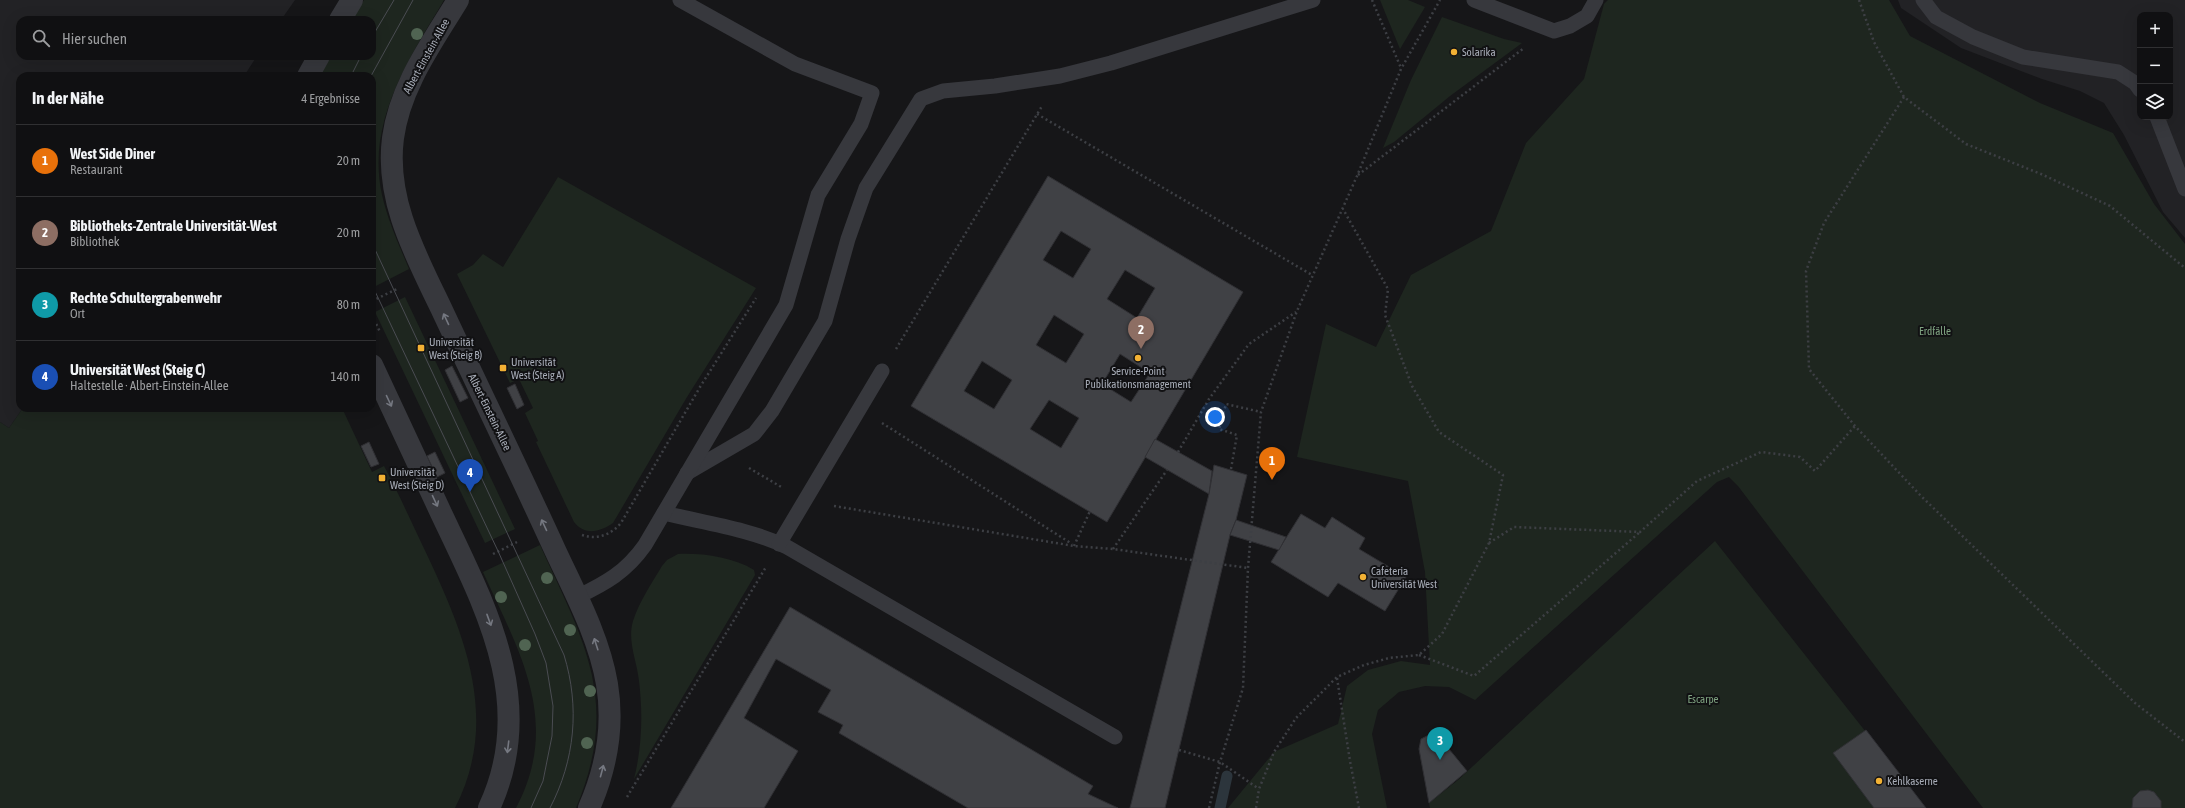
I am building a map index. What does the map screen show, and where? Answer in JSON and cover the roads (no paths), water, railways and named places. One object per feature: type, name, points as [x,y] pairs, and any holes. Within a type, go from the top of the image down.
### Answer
[{"type":"street","points":[[342,16],[352,0]]},
{"type":"street","name":"Albert-Einstein-Allee","points":[[458,0],[416,70],[402,102],[393,138],[392,175],[399,210],[411,244],[546,528],[577,597],[600,654],[607,684],[609,728],[605,759],[598,786],[589,808]]},
{"type":"street","points":[[310,72],[317,60]]},
{"type":"street","points":[[376,374],[466,566],[495,638],[507,693],[510,722],[508,748],[502,774],[488,808]]},
{"type":"lane","points":[[577,597],[609,581],[629,566],[645,545],[786,305],[818,195],[861,124],[872,93],[795,64],[680,0]]},
{"type":"lane","points":[[687,474],[702,463],[732,448],[754,434],[764,424],[825,321],[848,239],[866,188],[921,99],[944,91],[996,86],[1060,76],[1111,63],[1313,0]]},
{"type":"lane","points":[[1474,0],[1548,30],[1554,31],[1570,26],[1587,16],[1596,0]]},
{"type":"lane","points":[[1923,0],[1936,17],[1973,37],[2023,57],[2118,72],[2137,86]]},
{"type":"lane","points":[[2158,120],[2185,189]]},
{"type":"lane","points":[[779,544],[882,371]]},
{"type":"lane","points":[[664,513],[748,533],[779,544],[1115,738]]},
{"type":"waterway","points":[[1220,808],[1227,776]]},
{"type":"tram line","points":[[376,30],[394,0]]},
{"type":"tram line","points":[[373,72],[413,0]]},
{"type":"tram line","points":[[353,72],[359,60]]},
{"type":"tram line","points":[[376,252],[564,655],[572,694],[572,733],[570,752],[565,771],[550,808]]},
{"type":"tram line","points":[[376,293],[498,551],[535,634],[546,663],[553,706],[552,736],[543,781],[531,808]]},
{"type":"place","name":"Solarika","points":[[1454,52]]},
{"type":"place","name":"Universität West (Steig B)","points":[[421,348]]},
{"type":"place","name":"Bibliotheks-Zentrale Universität-West","points":[[1141,349]]},
{"type":"place","name":"Service-Point Publikationsmanagement","points":[[1138,358]]},
{"type":"place","name":"Universität West (Steig A)","points":[[503,368]]},
{"type":"place","name":"Universität West (Steig D)","points":[[382,478]]},
{"type":"place","name":"West Side Diner","points":[[1272,480]]},
{"type":"place","name":"Universität West (Steig C)","points":[[470,492]]},
{"type":"place","name":"Cafeteria Universität West","points":[[1363,577]]},
{"type":"place","name":"Rechte Schultergrabenwehr","points":[[1440,760]]},
{"type":"place","name":"Kehlkaserne","points":[[1879,781]]},
{"type":"park label","name":"Erdfälle","points":[[1935,331]]},
{"type":"park label","name":"Escarpe","points":[[1703,699]]}]
